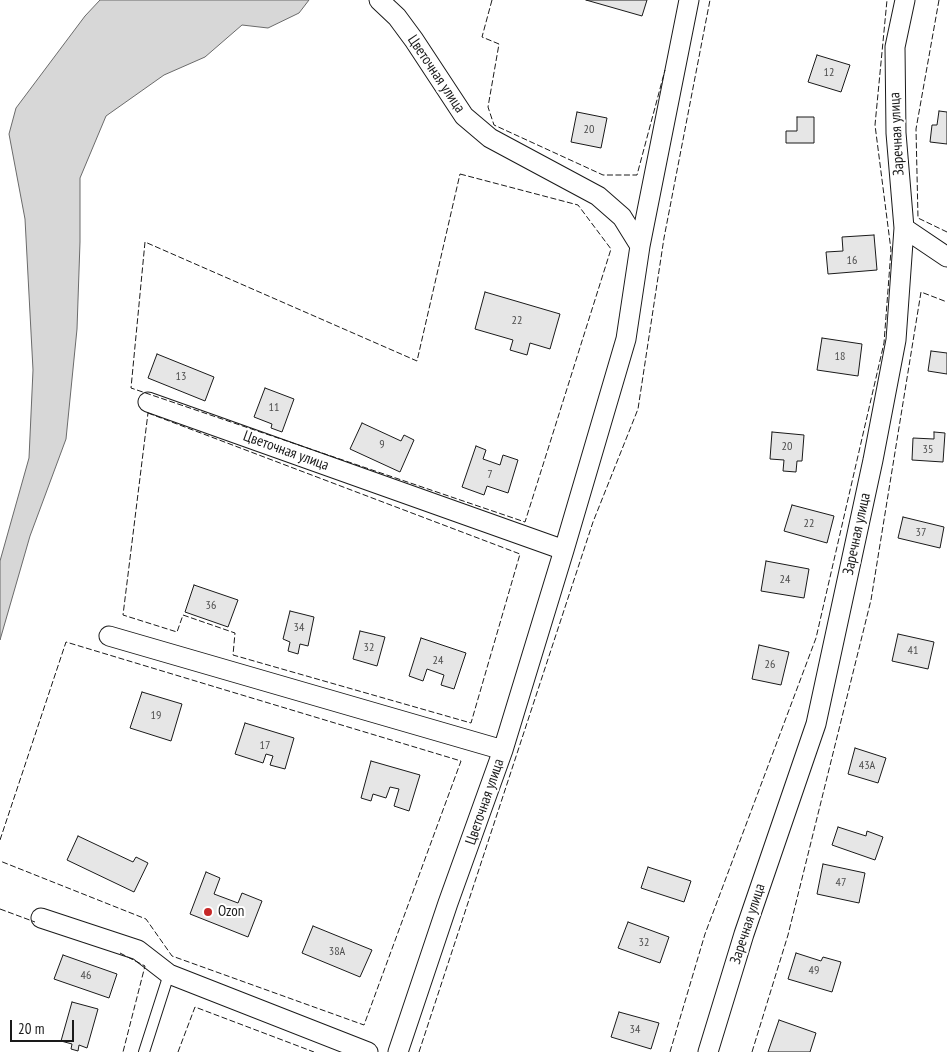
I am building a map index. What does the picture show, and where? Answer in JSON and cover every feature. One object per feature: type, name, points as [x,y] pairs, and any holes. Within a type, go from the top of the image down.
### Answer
[{"type":"street","name":"Цветочная улица","points":[[380,0],[414,40],[464,116],[490,138],[598,196],[622,217],[640,246]]},
{"type":"street","name":"Цветочная улица","points":[[398,1052],[448,903],[503,750],[626,339],[640,246],[689,0]]},
{"type":"street","name":"Заречная улица","points":[[708,1052],[744,934],[816,724],[873,460],[896,340],[904,228],[896,133],[895,47],[905,0]]},
{"type":"street","points":[[904,228],[947,258]]},
{"type":"street","name":"Цветочная улица","points":[[148,402],[564,550]]},
{"type":"street","points":[[109,636],[503,750]]},
{"type":"street","points":[[41,918],[138,950],[170,974],[368,1052]]},
{"type":"lane","points":[[144,1052],[170,974]]},
{"type":"shaded area","points":[[100,0],[309,0],[299,13],[268,28],[242,25],[205,57],[164,75],[106,116],[80,178],[77,329],[66,439],[30,536],[0,640],[0,561],[29,458],[33,370],[25,219],[9,134],[16,108],[85,16]]},
{"type":"building","points":[[586,0],[647,0],[642,16]]},
{"type":"building","points":[[817,55],[850,65],[841,92],[808,82]]},
{"type":"building","points":[[939,111],[947,112],[947,144],[930,142],[932,125],[937,125]]},
{"type":"building","points":[[577,112],[607,118],[601,148],[571,142]]},
{"type":"building","points":[[797,117],[814,117],[814,143],[786,143],[786,131],[797,131]]},
{"type":"building","points":[[874,235],[877,270],[828,274],[826,252],[843,251],[842,237]]},
{"type":"building","points":[[485,292],[560,314],[550,349],[530,343],[527,355],[510,350],[513,340],[475,329]]},
{"type":"building","points":[[822,338],[862,344],[858,376],[817,370]]},
{"type":"building","points":[[931,351],[947,353],[947,374],[928,371]]},
{"type":"building","points":[[157,354],[214,377],[205,401],[148,378]]},
{"type":"building","points":[[265,388],[294,399],[282,432],[271,428],[272,424],[254,417]]},
{"type":"building","points":[[362,423],[401,441],[404,435],[414,440],[400,472],[350,449]]},
{"type":"building","points":[[772,432],[804,435],[802,461],[797,461],[796,472],[783,471],[784,460],[770,459]]},
{"type":"building","points":[[934,432],[945,433],[943,462],[912,460],[913,438],[934,439]]},
{"type":"building","points":[[476,446],[486,450],[483,459],[500,465],[503,455],[518,460],[508,493],[487,486],[484,495],[462,487]]},
{"type":"building","points":[[792,505],[834,516],[827,543],[784,531]]},
{"type":"building","points":[[903,517],[944,527],[940,548],[898,538]]},
{"type":"building","points":[[766,561],[809,569],[804,598],[761,591]]},
{"type":"building","points":[[194,585],[238,600],[228,627],[185,612]]},
{"type":"building","points":[[290,611],[314,617],[308,646],[300,644],[298,654],[288,651],[290,642],[283,639]]},
{"type":"building","points":[[360,631],[385,637],[377,666],[353,659]]},
{"type":"building","points":[[898,634],[934,642],[928,669],[892,661]]},
{"type":"building","points":[[421,638],[466,653],[454,689],[441,685],[444,675],[427,669],[423,681],[409,676]]},
{"type":"building","points":[[759,645],[789,652],[781,685],[752,679]]},
{"type":"building","points":[[142,692],[182,704],[171,741],[130,728]]},
{"type":"building","points":[[245,723],[294,738],[285,769],[270,765],[273,756],[266,754],[263,763],[235,754]]},
{"type":"building","points":[[855,748],[886,758],[878,783],[848,774]]},
{"type":"building","points":[[371,761],[420,775],[409,811],[394,806],[399,789],[390,787],[386,798],[373,794],[371,801],[361,798]]},
{"type":"building","points":[[838,827],[866,836],[867,831],[883,837],[875,860],[832,845]]},
{"type":"building","points":[[78,836],[133,862],[136,857],[148,863],[134,892],[67,860]]},
{"type":"building","points":[[823,864],[865,873],[859,903],[817,894]]},
{"type":"building","points":[[648,867],[691,881],[684,902],[641,888]]},
{"type":"building","points":[[206,872],[220,878],[214,894],[238,903],[242,893],[262,901],[248,937],[190,914]]},
{"type":"building","points":[[628,922],[669,937],[660,963],[618,948]]},
{"type":"building","points":[[313,926],[372,950],[360,977],[302,953]]},
{"type":"building","points":[[796,953],[821,961],[823,957],[841,962],[832,992],[788,979]]},
{"type":"building","points":[[63,955],[117,974],[109,998],[54,979]]},
{"type":"building","points":[[72,1002],[98,1009],[87,1048],[79,1045],[78,1051],[71,1049],[72,1044],[61,1041]]},
{"type":"building","points":[[619,1012],[659,1023],[651,1049],[611,1037]]},
{"type":"building","points":[[779,1020],[816,1033],[810,1052],[768,1052]]},
{"type":"fence","points":[[492,0],[482,37],[499,44],[488,107],[494,125],[603,175],[637,175],[665,70]]},
{"type":"fence","points":[[419,1052],[593,522],[638,409],[664,238],[710,0]]},
{"type":"fence","points":[[670,1052],[705,934],[816,638],[884,343],[891,250],[875,125],[887,0]]},
{"type":"fence","points":[[939,0],[916,129],[918,218],[947,232]]},
{"type":"fence","points":[[460,174],[578,205],[611,249],[525,522],[131,388],[145,242],[417,361],[460,174]]},
{"type":"fence","points":[[752,1052],[788,935],[871,600],[921,292],[947,302]]},
{"type":"fence","points":[[148,413],[520,554],[471,723],[233,655],[235,633],[183,615],[177,632],[123,615],[148,413]]},
{"type":"fence","points":[[0,840],[66,642],[461,761],[364,1025],[172,956],[146,919],[0,861]]},
{"type":"fence","points":[[0,909],[35,922]]},
{"type":"fence","points":[[120,953],[145,966],[123,1052]]},
{"type":"fence","points":[[178,1052],[195,1007],[314,1052]]},
{"type":"place","name":"Ozon","points":[[208,912]]}]
